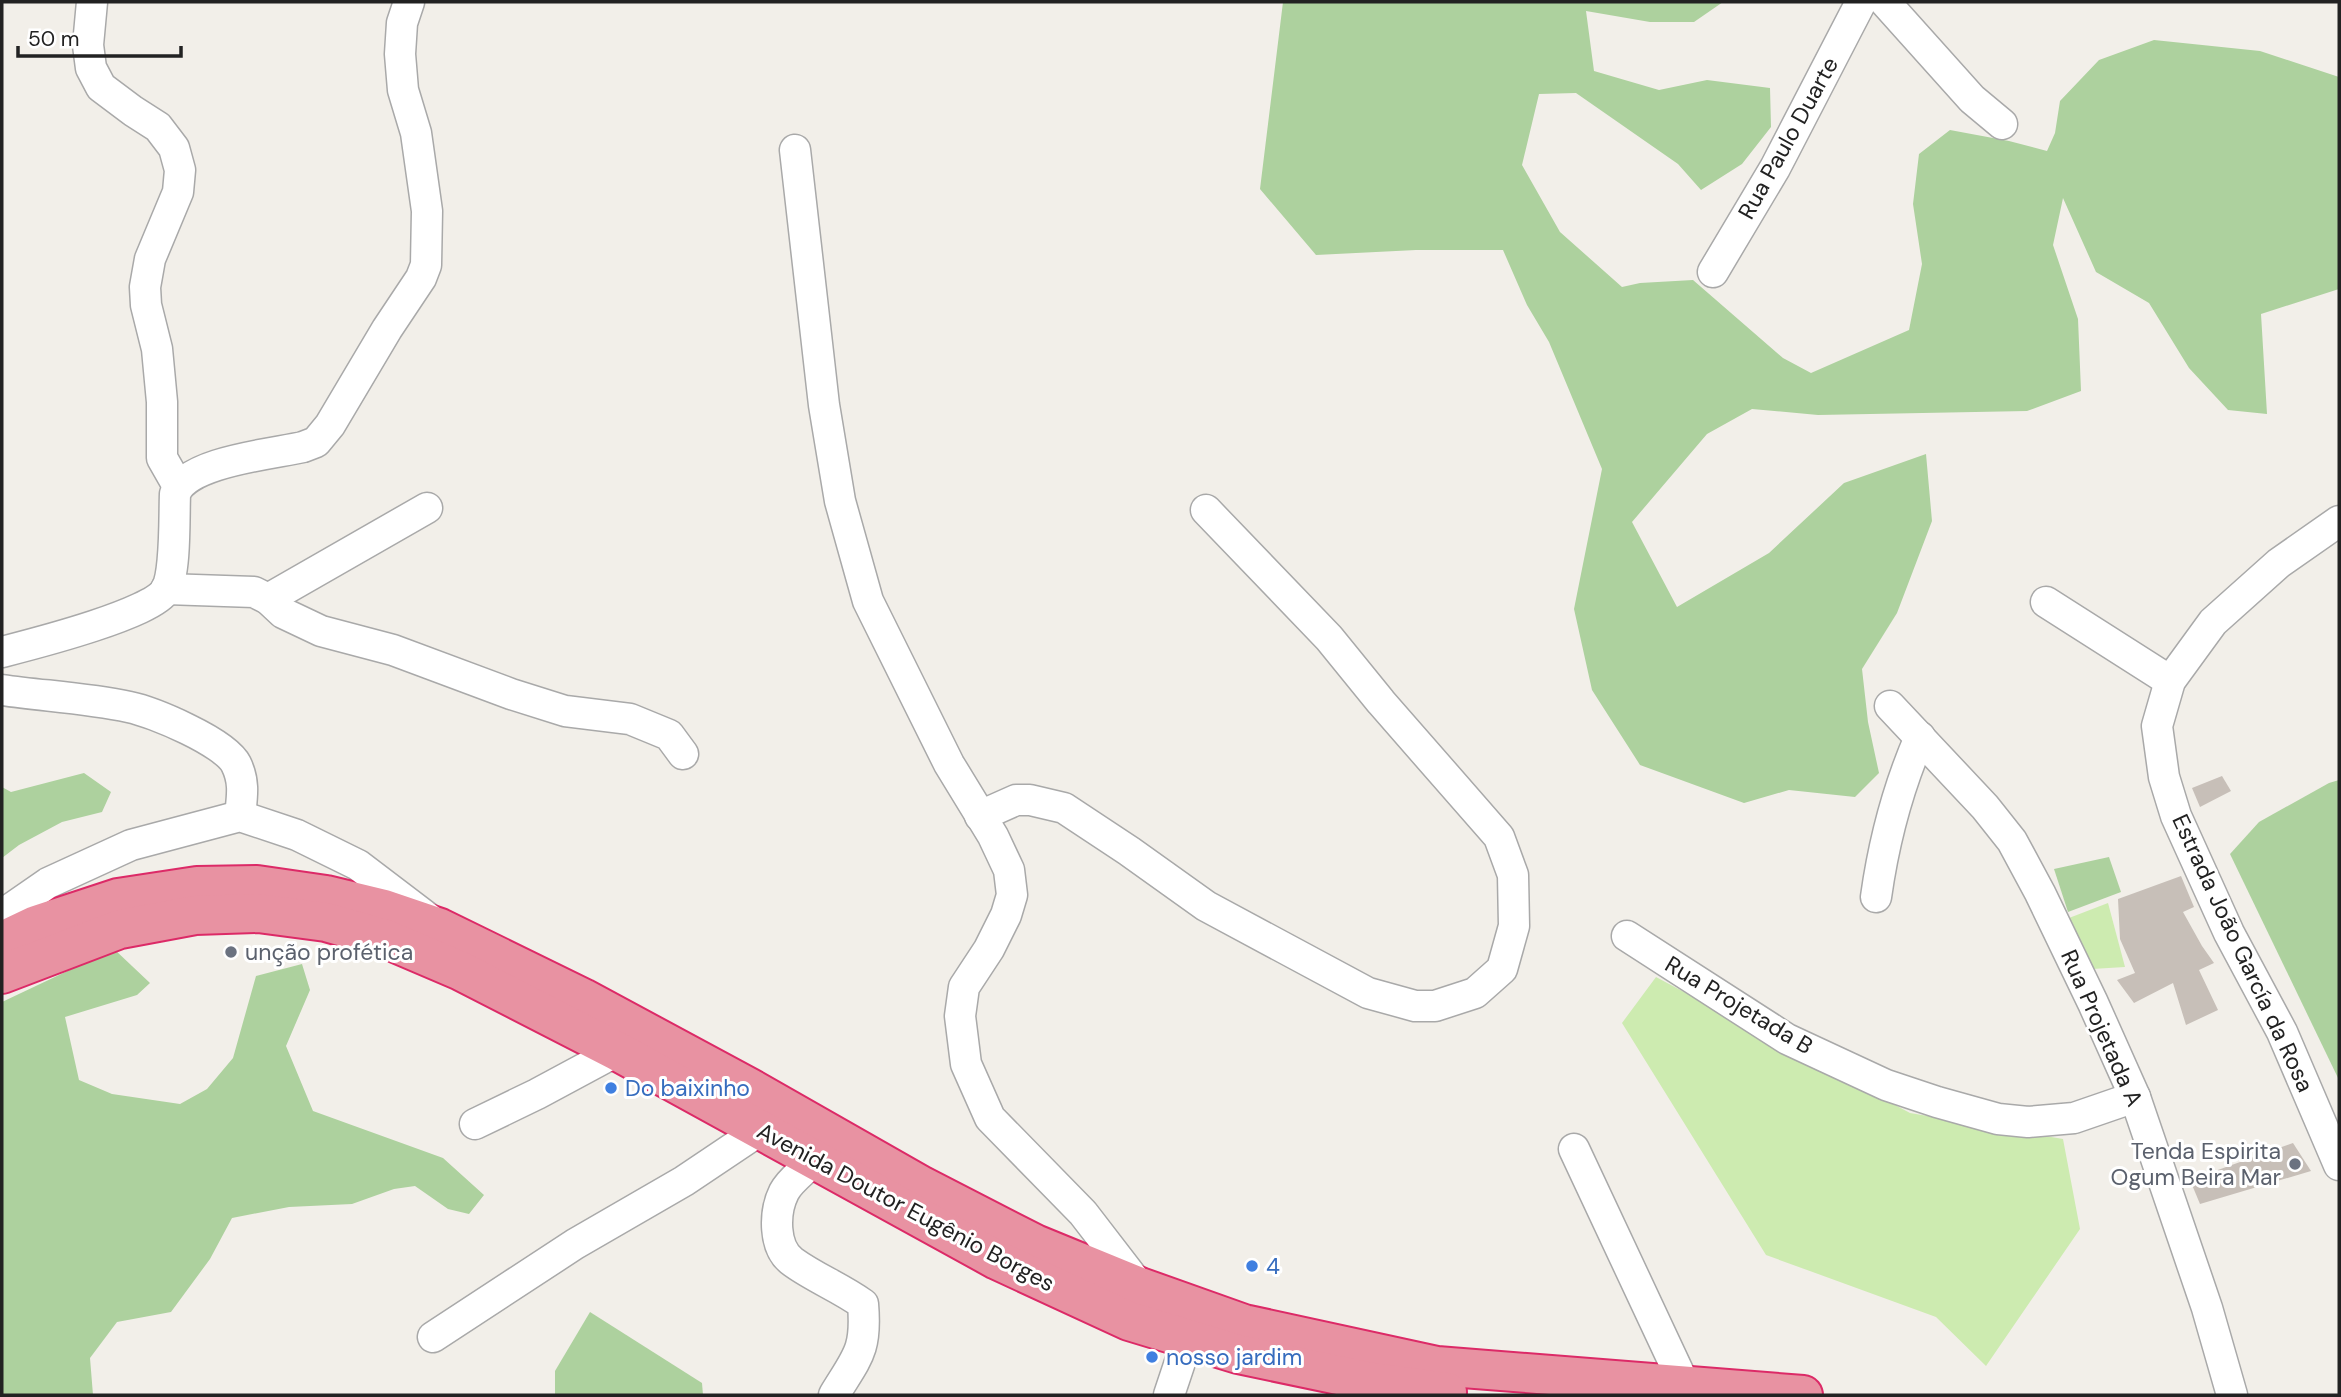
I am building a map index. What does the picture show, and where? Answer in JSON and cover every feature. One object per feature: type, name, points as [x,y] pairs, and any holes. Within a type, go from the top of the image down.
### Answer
[{"type":"highway","name":"Avenida Doutor Eugênio Borges","points":[[2,941],[36,925],[118,898],[197,886],[257,885],[326,895],[384,909],[440,928],[583,998],[738,1081],[922,1186],[1035,1244],[1140,1287],[1244,1324],[1437,1366],[1803,1395]]},
{"type":"highway","name":"Avenida Doutor Eugênio Borges","points":[[2,974],[120,929],[195,915],[258,913],[327,922],[386,939],[461,971],[617,1051],[998,1261],[1129,1321],[1238,1354],[1374,1388],[1474,1395]]},
{"type":"street","points":[[92,2],[88,45],[91,68],[96,78],[101,87],[158,127],[174,148],[180,170],[177,192],[150,258],[145,286],[146,304],[157,349],[162,402],[162,458],[178,486]]},
{"type":"street","points":[[2,652],[138,610],[159,598],[171,575],[175,494],[178,486],[212,466],[316,442],[330,425],[421,278],[428,255],[426,211],[416,133],[403,90],[400,54],[402,23],[409,2]]},
{"type":"street","name":"Rua Paulo Duarte","points":[[1713,272],[1774,168],[1861,2]]},
{"type":"street","points":[[1885,2],[1972,99],[2002,124]]},
{"type":"street","points":[[795,150],[824,405],[841,501],[868,601],[949,764],[993,836],[1009,870],[1012,895],[1006,915],[964,987],[960,1016],[966,1064],[990,1118],[1083,1213],[1140,1287]]},
{"type":"street","points":[[268,599],[427,508]]},
{"type":"street","points":[[980,816],[1016,800],[1030,800],[1064,808],[1206,906],[1368,993],[1415,1006],[1436,1006],[1475,993],[1502,969],[1514,926],[1513,875],[1499,837],[1435,766],[1329,638],[1206,510]]},
{"type":"street","name":"Estrada João García da Rosa","points":[[2339,521],[2279,563],[2213,622],[2170,681],[2157,726],[2164,777],[2176,816],[2229,933],[2282,1032],[2339,1165]]},
{"type":"street","points":[[166,589],[254,592],[268,599],[283,613],[321,631],[393,650],[511,694],[565,710],[630,719],[669,735],[683,754]]},
{"type":"street","points":[[2046,602],[2170,681]]},
{"type":"street","points":[[2,690],[131,707],[196,733],[223,748],[235,762],[244,786],[240,816]]},
{"type":"street","name":"Rua Projetada A","points":[[1890,706],[1985,807],[2012,841],[2040,893],[2135,1097],[2207,1308],[2232,1395]]},
{"type":"street","points":[[1876,897],[1889,826],[1902,778],[1920,737]]},
{"type":"street","points":[[2,915],[48,883],[131,845],[240,816],[297,835],[358,865],[397,892],[440,928]]},
{"type":"street","name":"Rua Projetada B","points":[[1627,936],[1787,1039],[1886,1085],[1937,1102],[1998,1119],[2028,1122],[2074,1118],[2135,1097]]},
{"type":"street","points":[[475,1124],[617,1051]]},
{"type":"street","points":[[433,1337],[575,1244],[684,1181],[760,1130]]},
{"type":"street","points":[[1574,1149],[1685,1386]]},
{"type":"street","points":[[814,1160],[785,1190],[776,1213],[779,1240],[790,1261],[863,1304],[865,1330],[862,1350],[834,1395]]},
{"type":"street","points":[[1169,1395],[1188,1338]]},
{"type":"green space","points":[[1283,2],[1723,2],[1694,22],[1650,22],[1586,11],[1594,71],[1659,90],[1707,80],[1770,88],[1771,127],[1742,164],[1701,190],[1678,164],[1576,93],[1539,94],[1522,165],[1560,232],[1622,287],[1640,283],[1693,280],[1783,358],[1811,373],[1909,330],[1922,264],[1913,204],[1919,154],[1950,130],[2047,151],[2055,133],[2060,101],[2099,60],[2154,40],[2260,51],[2339,77],[2339,289],[2261,314],[2267,414],[2228,410],[2189,368],[2149,303],[2096,272],[2063,198],[2053,245],[2078,319],[2081,391],[2027,411],[1818,415],[1752,409],[1707,434],[1632,522],[1677,607],[1769,553],[1844,483],[1926,454],[1932,521],[1897,613],[1862,669],[1868,722],[1879,773],[1855,797],[1789,790],[1744,803],[1640,765],[1592,690],[1574,609],[1602,469],[1549,342],[1527,305],[1503,250],[1416,250],[1316,255],[1260,189]]},
{"type":"green space","points":[[84,773],[111,792],[102,812],[62,822],[19,845],[2,858],[2,787],[11,792]]},
{"type":"green space","points":[[2339,780],[2339,1080],[2230,854],[2259,822]]},
{"type":"green space","points":[[2109,857],[2121,892],[2068,912],[2054,869]]},
{"type":"green space","points":[[2108,903],[2125,967],[2092,969],[2069,918]]},
{"type":"green space","points":[[114,949],[150,983],[137,995],[65,1017],[79,1080],[112,1094],[180,1104],[207,1089],[233,1058],[256,976],[302,964],[310,990],[286,1046],[313,1111],[443,1158],[484,1195],[469,1214],[448,1209],[415,1186],[394,1189],[352,1204],[289,1207],[232,1218],[210,1259],[171,1312],[117,1322],[90,1358],[93,1395],[2,1395],[2,1002]]},
{"type":"green space","points":[[1656,977],[1910,1113],[2063,1139],[2080,1229],[1986,1366],[1936,1317],[1766,1255],[1622,1023]]},
{"type":"green space","points":[[590,1312],[702,1383],[703,1395],[555,1395],[555,1371]]},
{"type":"building","points":[[2222,776],[2231,791],[2200,807],[2192,788]]},
{"type":"building","points":[[2181,876],[2194,907],[2183,912],[2214,963],[2199,970],[2218,1010],[2186,1025],[2173,983],[2134,1003],[2117,980],[2135,973],[2120,939],[2118,899]]},
{"type":"building","points":[[2293,1143],[2311,1171],[2200,1204],[2190,1180]]},
{"type":"place","name":"unção profética","points":[[231,952]]},
{"type":"place","name":"Do baixinho","points":[[611,1088]]},
{"type":"place","name":"Tenda Espirita Ogum Beira Mar","points":[[2295,1164]]},
{"type":"place","name":"4","points":[[1252,1266]]},
{"type":"place","name":"nosso jardim","points":[[1152,1357]]}]
